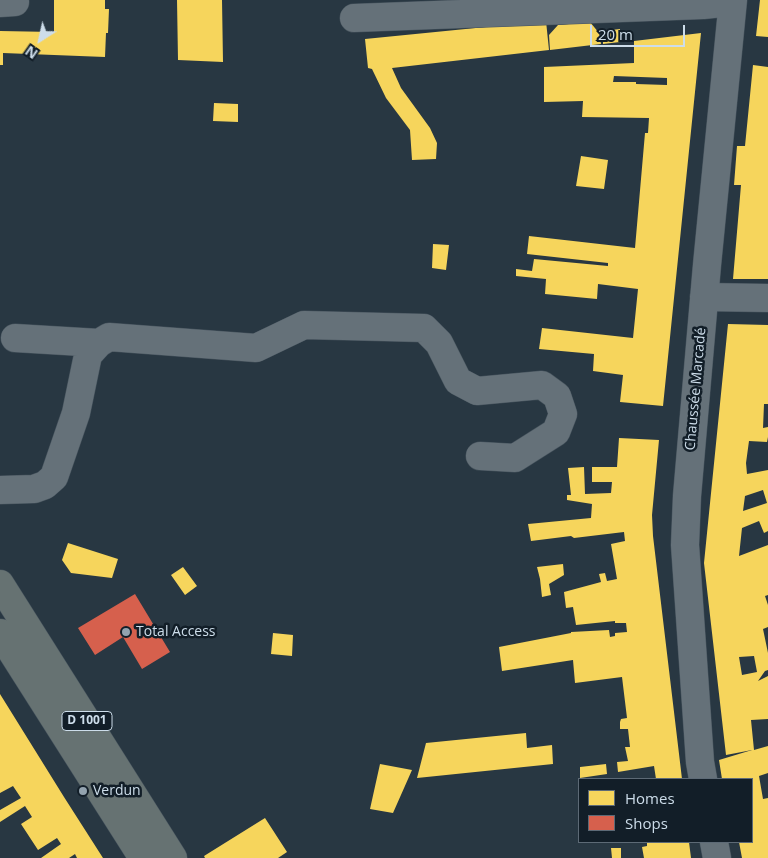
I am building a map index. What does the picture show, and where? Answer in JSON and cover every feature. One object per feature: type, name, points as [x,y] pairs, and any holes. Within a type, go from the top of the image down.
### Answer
[{"type":"main road","name":"D 1001","points":[[0,584],[173,858]]},
{"type":"main road","name":"D 1001","points":[[0,634],[143,858]]},
{"type":"street","points":[[354,18],[703,5],[732,1]]},
{"type":"street","name":"Chaussée Marcadé","points":[[703,778],[700,762],[685,545],[686,496],[732,1]]},
{"type":"street","points":[[704,297],[768,298]]},
{"type":"street","points":[[0,490],[34,489],[45,485],[54,477],[76,413],[88,355],[109,337],[256,348],[304,325],[424,328],[439,343],[458,381],[470,388],[477,391],[542,386],[557,396],[563,414],[556,432],[515,458],[480,456]]},
{"type":"street","points":[[15,338],[100,343]]},
{"type":"street","points":[[714,843],[717,858]]},
{"type":"building: Homes","points":[[54,0],[105,0],[105,9],[109,9],[105,57],[3,53],[3,65],[0,65],[0,31],[54,32]]},
{"type":"building: Homes","points":[[177,0],[222,0],[223,62],[178,60]]},
{"type":"building: Homes","points":[[760,0],[768,0],[768,37],[756,36]]},
{"type":"building: Homes","points":[[546,21],[549,50],[392,68],[401,88],[430,128],[437,143],[436,159],[412,160],[410,130],[386,98],[372,69],[368,68],[365,39]]},
{"type":"building: Homes","points":[[590,22],[599,33],[601,44],[550,50],[549,35],[558,25]]},
{"type":"building: Homes","points":[[620,29],[620,42],[603,44],[603,31]]},
{"type":"building: Homes","points":[[701,33],[663,406],[620,402],[623,375],[593,371],[594,354],[539,349],[542,328],[633,338],[638,289],[598,284],[597,299],[545,294],[546,279],[516,276],[516,269],[532,271],[534,259],[608,266],[608,263],[527,254],[529,236],[635,248],[645,133],[648,133],[649,118],[582,117],[583,101],[544,102],[544,67],[634,63],[634,41]],"holes":[[[614,76],[667,78],[667,85],[613,82]]]},
{"type":"building: Homes","points":[[753,65],[768,67],[768,279],[733,279],[741,185],[734,185],[737,146],[745,146]]},
{"type":"building: Homes","points":[[214,103],[238,104],[238,122],[213,121]]},
{"type":"building: Homes","points":[[581,156],[608,160],[604,189],[576,186]]},
{"type":"building: Homes","points":[[433,244],[449,245],[446,270],[432,268]]},
{"type":"building: Homes","points":[[728,324],[768,325],[768,404],[764,404],[763,428],[768,427],[768,437],[767,442],[749,441],[746,463],[747,474],[768,470],[768,531],[764,533],[759,521],[742,528],[739,556],[768,545],[768,595],[765,596],[768,605],[768,627],[763,629],[768,653],[768,670],[765,671],[758,681],[768,676],[768,719],[751,720],[754,750],[768,746],[768,773],[759,776],[763,799],[768,798],[768,858],[742,858],[739,843],[753,843],[753,778],[722,778],[719,760],[752,750],[726,755],[704,563]],"holes":[[[763,490],[767,503],[743,511],[745,496]],[[754,656],[757,672],[742,675],[739,657]]]},
{"type":"building: Homes","points":[[619,438],[659,440],[652,515],[653,536],[682,778],[656,778],[654,766],[618,772],[617,762],[628,761],[625,747],[630,747],[628,729],[620,729],[621,719],[627,718],[622,677],[575,683],[573,660],[502,671],[499,647],[571,632],[609,630],[610,637],[615,636],[615,633],[627,632],[626,623],[615,623],[615,621],[576,625],[573,607],[566,608],[564,592],[601,582],[599,574],[605,573],[607,581],[617,579],[611,544],[625,541],[624,532],[531,541],[528,524],[591,518],[592,504],[567,500],[567,495],[571,495],[568,468],[584,467],[585,494],[611,493],[612,482],[592,482],[592,467],[617,467]]},
{"type":"building: Homes","points":[[68,543],[118,559],[112,578],[71,573],[62,560]]},
{"type":"building: Homes","points":[[563,564],[564,575],[549,584],[551,595],[542,597],[537,567]]},
{"type":"building: Homes","points":[[183,567],[197,586],[185,595],[171,575]]},
{"type":"building: Homes","points":[[273,633],[293,635],[292,656],[271,654]]},
{"type":"building: Homes","points":[[0,694],[103,858],[77,858],[75,854],[69,858],[41,858],[61,844],[57,838],[38,850],[21,824],[32,817],[25,806],[0,822],[0,810],[21,798],[13,786],[0,793]]},
{"type":"building: Homes","points":[[526,733],[527,748],[552,745],[553,764],[417,778],[426,743]]},
{"type":"building: Homes","points":[[380,764],[412,770],[393,813],[370,809]]},
{"type":"building: Homes","points":[[606,764],[607,774],[580,778],[580,767]]},
{"type":"building: Homes","points":[[265,818],[287,852],[278,858],[205,858],[204,856]]},
{"type":"building: Homes","points":[[647,843],[689,843],[691,858],[644,858],[642,847],[647,846]]},
{"type":"building: Homes","points":[[611,848],[621,848],[621,858],[612,858]]},
{"type":"building: Shops","points":[[135,594],[170,652],[142,669],[123,637],[95,655],[78,628]]},
{"type":"place","name":"Total Access","points":[[126,632]]},
{"type":"place","name":"Verdun","points":[[83,791]]}]
